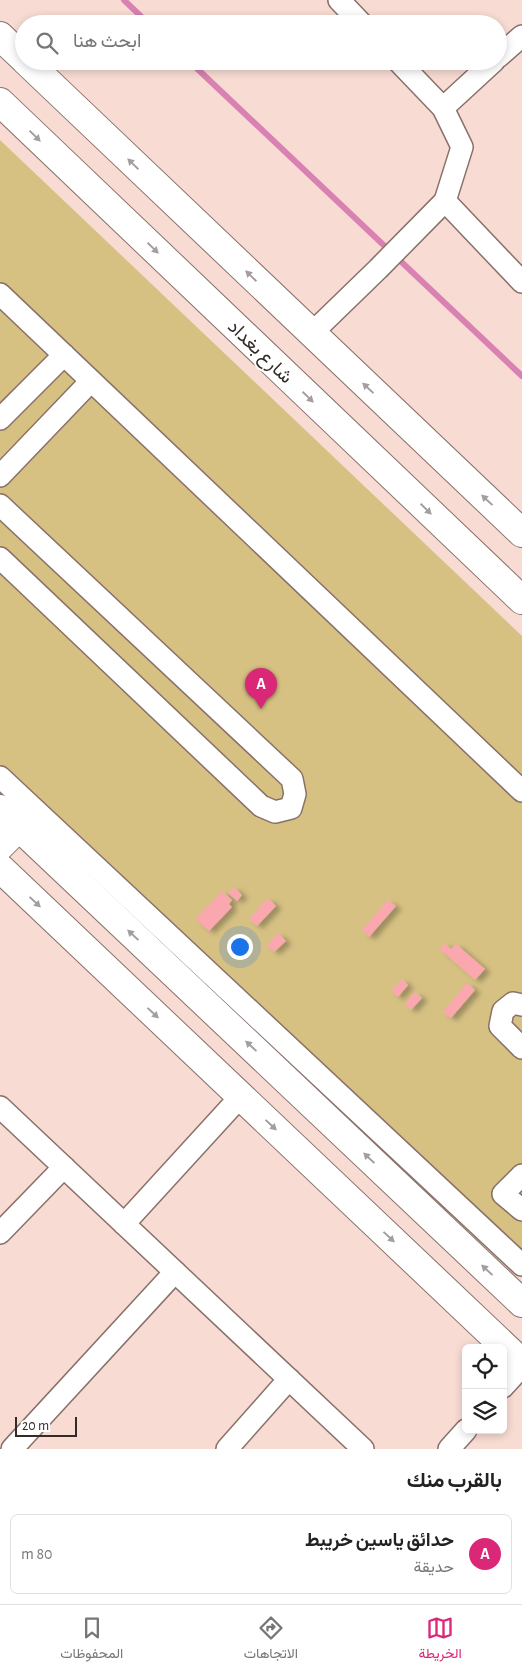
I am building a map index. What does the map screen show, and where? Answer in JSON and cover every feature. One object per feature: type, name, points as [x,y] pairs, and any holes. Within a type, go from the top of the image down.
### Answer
[{"type":"main road","points":[[0,36],[15,50]]},
{"type":"main road","points":[[35,70],[310,334],[522,533]]},
{"type":"main road","name":"شارع بغداد","points":[[0,102],[522,600]]},
{"type":"main road","points":[[6,827],[522,1303]]},
{"type":"main road","points":[[0,868],[522,1364]]},
{"type":"main road","points":[[437,1282],[466,1251]]},
{"type":"street","points":[[339,0],[353,15]]},
{"type":"street","points":[[507,50],[522,36]]},
{"type":"street","points":[[310,334],[445,201],[462,147],[443,108],[407,70]]},
{"type":"street","points":[[443,108],[484,70]]},
{"type":"street","points":[[445,201],[522,282]]},
{"type":"street","points":[[0,294],[522,791]]},
{"type":"street","points":[[0,419],[64,355]]},
{"type":"street","points":[[0,476],[91,381]]},
{"type":"street","points":[[0,505],[292,778],[296,794],[291,808],[275,812],[261,806],[0,558]]},
{"type":"street","points":[[0,777],[522,1265]]},
{"type":"street","points":[[522,1005],[513,1003],[503,1011],[500,1026],[522,1048]]},
{"type":"street","points":[[124,1224],[241,1096]]},
{"type":"street","points":[[0,1107],[363,1449]]},
{"type":"street","points":[[0,1233],[64,1167]]},
{"type":"street","points":[[522,1175],[503,1194],[522,1210]]},
{"type":"street","points":[[12,1449],[175,1272]]},
{"type":"street","points":[[507,1382],[522,1364]]},
{"type":"street","points":[[227,1449],[289,1379]]},
{"type":"street","points":[[449,1449],[462,1434]]},
{"type":"shaded area","points":[[0,140],[522,636],[522,1275],[0,782]]},
{"type":"building","points":[[234,887],[242,895],[237,901],[228,892]]},
{"type":"building","points":[[222,891],[232,900],[229,904],[232,907],[209,931],[196,919]]},
{"type":"building","points":[[268,898],[276,906],[257,926],[249,919]]},
{"type":"building","points":[[388,900],[396,906],[369,937],[362,930]]},
{"type":"building","points":[[278,933],[286,941],[274,952],[267,945]]},
{"type":"building","points":[[444,943],[451,949],[456,944],[485,969],[475,980],[440,949]]},
{"type":"building","points":[[402,979],[408,985],[398,997],[391,991]]},
{"type":"building","points":[[467,983],[475,990],[451,1018],[443,1012]]},
{"type":"building","points":[[415,992],[422,998],[411,1010],[405,1004]]},
{"type":"waterway","points":[[124,0],[140,15]]},
{"type":"waterway","points":[[199,70],[522,376]]},
{"type":"place","name":"حدائق ياسين خريبط","points":[[261,709]]}]
